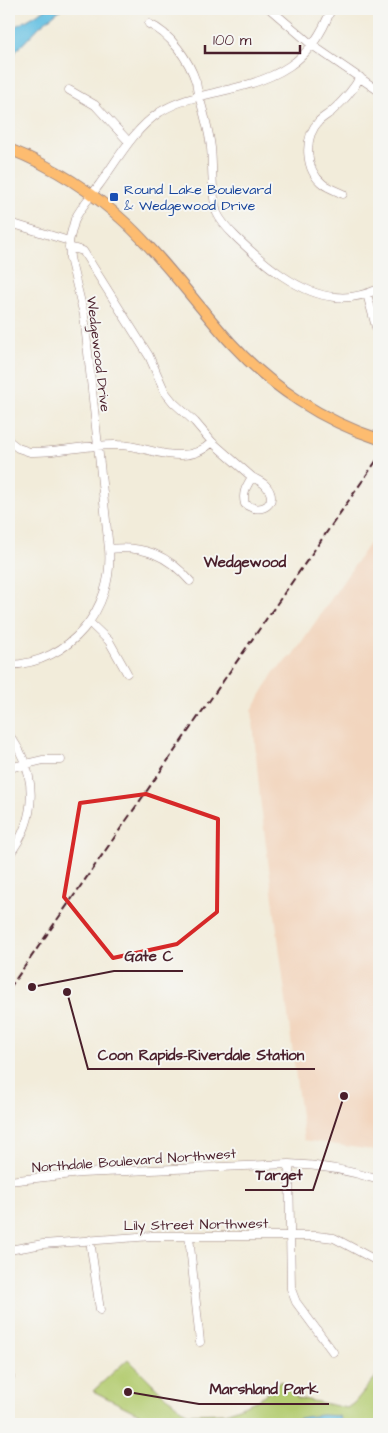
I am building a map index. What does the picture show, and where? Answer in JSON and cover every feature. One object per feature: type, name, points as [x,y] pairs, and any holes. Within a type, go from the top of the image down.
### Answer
[{"type":"main road","points":[[9,149],[54,170],[92,194],[116,214],[138,235],[232,344],[252,364],[297,399],[328,417],[363,434],[379,439]]},
{"type":"street","points":[[270,9],[312,45],[379,91]]},
{"type":"street","name":"Wedgewood Drive","points":[[9,665],[34,661],[58,651],[75,639],[90,623],[100,605],[110,569],[84,315],[72,269],[69,244],[74,219],[129,142],[160,113],[171,106],[199,96],[253,84],[283,71],[312,45],[325,24],[331,9]]},
{"type":"street","points":[[149,24],[159,28],[171,40],[196,82],[209,131],[216,210],[221,222],[261,260],[282,276],[319,294],[334,297],[367,294],[379,289]]},
{"type":"street","points":[[343,194],[323,185],[314,174],[310,165],[309,143],[318,122],[354,90],[360,77]]},
{"type":"street","points":[[69,90],[96,105],[129,142]]},
{"type":"street","points":[[9,225],[17,225],[69,244],[83,252],[149,356],[165,392],[173,402],[196,422],[212,442],[252,477]]},
{"type":"street","points":[[367,294],[376,327]]},
{"type":"street","points":[[9,441],[18,448],[30,452],[98,446],[129,446],[164,455],[183,455],[198,452],[212,442]]},
{"type":"street","points":[[109,549],[136,549],[157,555],[174,564],[190,581]]},
{"type":"street","points":[[90,623],[110,641],[128,673]]},
{"type":"street","points":[[9,735],[18,747],[26,764],[31,788],[31,803],[24,828],[9,855]]},
{"type":"street","points":[[9,768],[43,760],[61,760]]},
{"type":"street","points":[[288,1164],[291,1289],[296,1302],[333,1352]]},
{"type":"street","name":"Northdale Boulevard Northwest","points":[[9,1181],[81,1173],[288,1164],[309,1164],[346,1170],[379,1180]]},
{"type":"street","name":"Lily Street Northwest","points":[[9,1250],[43,1244],[90,1240],[189,1236],[289,1235],[334,1238],[356,1248],[379,1262]]},
{"type":"street","points":[[189,1236],[200,1342]]},
{"type":"street","points":[[90,1240],[100,1310]]},
{"type":"highlighted area","points":[[146,794],[218,819],[217,912],[177,944],[113,958],[64,897],[80,803]]},
{"type":"shaded area","points":[[379,529],[379,1151],[304,1140],[260,798],[252,710],[274,672],[292,656]]},
{"type":"green space","points":[[128,1359],[161,1392],[187,1414],[226,1413],[258,1400],[281,1381],[298,1398],[347,1408],[354,1403],[379,1373],[379,1424],[155,1424],[153,1421],[93,1391]]},
{"type":"water","points":[[46,9],[61,9],[40,26],[16,51],[9,69],[9,29]]},
{"type":"water","points":[[339,1416],[341,1422],[334,1424],[275,1424],[305,1417]]},
{"type":"railway","points":[[9,989],[379,457]]},
{"type":"place","name":"Round Lake Boulevard & Wedgewood Drive","points":[[114,197]]},
{"type":"place","name":"Gate C","points":[[32,987]]},
{"type":"place","name":"Coon Rapids-Riverdale Station","points":[[67,992]]},
{"type":"place","name":"Target","points":[[344,1096]]},
{"type":"place","name":"Marshland Park","points":[[128,1392]]},
{"type":"district","name":"Wedgewood","points":[[245,562]]}]
